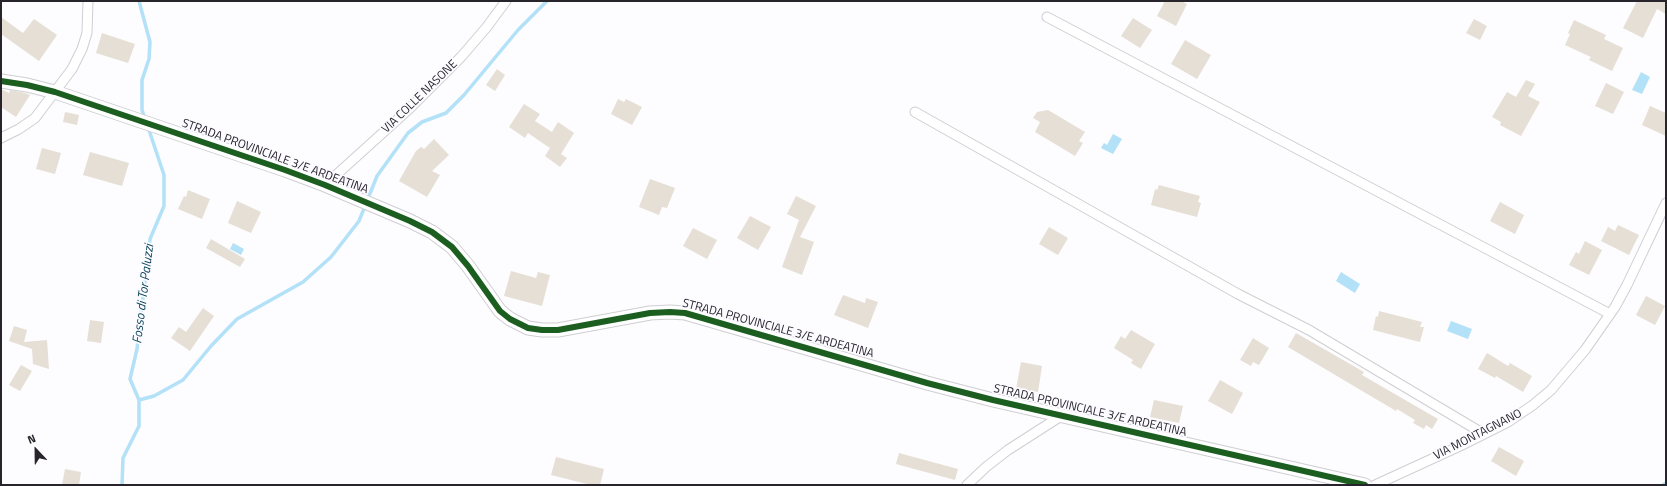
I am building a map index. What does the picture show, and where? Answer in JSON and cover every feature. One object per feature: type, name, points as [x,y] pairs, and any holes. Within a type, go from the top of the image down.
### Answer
[{"type":"main road","name":"STRADA PROVINCIALE 3/E ARDEATINA","points":[[1,81],[27,85],[55,92],[325,184],[423,227],[445,242],[468,266],[500,310],[510,319],[528,328],[558,330],[650,313],[685,313],[927,383],[1060,416],[1365,485]]},
{"type":"street","points":[[1,138],[30,122],[37,115],[75,64],[85,41],[88,28],[88,1]]},
{"type":"street","name":"VIA COLLE NASONE","points":[[325,184],[408,110],[461,57],[486,28],[506,1]]},
{"type":"street","points":[[1047,18],[1610,314]]},
{"type":"street","points":[[915,112],[1238,294],[1309,330],[1484,434]]},
{"type":"street","name":"VIA MONTAGNANO","points":[[1375,485],[1484,434],[1523,412],[1551,390],[1582,354],[1610,314],[1627,285],[1666,203]]},
{"type":"street","points":[[967,485],[986,467],[1008,450],[1060,416]]},
{"type":"water","points":[[1641,72],[1650,77],[1642,94],[1632,90]]},
{"type":"water","points":[[1113,134],[1122,139],[1113,154],[1101,148],[1104,143],[1107,145]]},
{"type":"water","points":[[233,243],[244,249],[241,255],[230,249]]},
{"type":"water","points":[[1341,272],[1360,284],[1355,293],[1336,281]]},
{"type":"water","points":[[1451,321],[1472,329],[1468,339],[1447,331]]},
{"type":"building","points":[[1165,1],[1181,1],[1187,4],[1176,26],[1157,16]]},
{"type":"building","points":[[1637,1],[1666,1],[1666,14],[1657,9],[1643,38],[1623,28]]},
{"type":"building","points":[[1,17],[23,33],[34,19],[57,35],[39,61],[1,34]]},
{"type":"building","points":[[1133,18],[1152,30],[1140,48],[1121,36]]},
{"type":"building","points":[[1474,19],[1487,26],[1480,40],[1466,33]]},
{"type":"building","points":[[1574,20],[1606,35],[1604,39],[1623,48],[1612,71],[1589,60],[1591,57],[1565,45],[1570,34],[1568,33]]},
{"type":"building","points":[[102,33],[135,44],[128,63],[96,53]]},
{"type":"building","points":[[1185,40],[1211,55],[1197,79],[1171,64]]},
{"type":"building","points":[[497,69],[505,75],[495,91],[486,85]]},
{"type":"building","points":[[1526,80],[1535,84],[1528,96],[1540,102],[1521,136],[1500,125],[1501,122],[1492,117],[1507,92],[1516,97]]},
{"type":"building","points":[[1606,83],[1624,92],[1613,114],[1595,106]]},
{"type":"building","points":[[1,89],[9,93],[10,90],[30,95],[16,117],[1,107]]},
{"type":"building","points":[[618,99],[624,102],[626,99],[642,107],[632,125],[611,114]]},
{"type":"building","points":[[524,104],[540,114],[535,121],[552,132],[558,122],[574,133],[561,154],[567,158],[560,167],[545,156],[550,148],[528,133],[525,138],[509,127]]},
{"type":"building","points":[[1650,106],[1666,113],[1666,136],[1642,125]]},
{"type":"building","points":[[1048,110],[1085,132],[1079,141],[1083,143],[1075,156],[1035,132],[1040,122],[1033,118],[1037,112]]},
{"type":"building","points":[[65,112],[79,115],[77,125],[63,122]]},
{"type":"building","points":[[434,139],[449,155],[432,171],[440,175],[427,197],[399,181],[416,151],[421,147],[424,149]]},
{"type":"building","points":[[42,148],[61,153],[55,174],[36,169]]},
{"type":"building","points":[[90,152],[129,163],[122,186],[83,175]]},
{"type":"building","points":[[650,179],[675,188],[667,208],[662,207],[659,215],[639,207]]},
{"type":"building","points":[[1159,185],[1200,196],[1198,202],[1201,203],[1197,217],[1151,205],[1155,189],[1157,190]]},
{"type":"building","points":[[188,190],[210,199],[202,219],[178,209],[184,196],[186,197]]},
{"type":"building","points":[[796,196],[816,206],[800,237],[814,242],[802,275],[782,267],[799,220],[787,214]]},
{"type":"building","points":[[237,201],[261,212],[251,233],[228,223]]},
{"type":"building","points":[[1500,202],[1524,215],[1515,234],[1490,221]]},
{"type":"building","points":[[750,216],[771,227],[758,250],[737,238]]},
{"type":"building","points":[[1618,225],[1639,235],[1629,255],[1601,241],[1608,227],[1615,231]]},
{"type":"building","points":[[1049,227],[1068,238],[1058,255],[1039,244]]},
{"type":"building","points":[[693,228],[717,240],[707,259],[683,246]]},
{"type":"building","points":[[211,239],[245,259],[240,267],[206,248]]},
{"type":"building","points":[[1585,241],[1602,250],[1589,275],[1569,265],[1576,252],[1579,254]]},
{"type":"building","points":[[511,271],[536,278],[538,272],[550,275],[542,306],[504,296]]},
{"type":"building","points":[[843,295],[865,303],[866,298],[878,302],[868,328],[834,315]]},
{"type":"building","points":[[1646,296],[1665,306],[1655,325],[1636,315]]},
{"type":"building","points":[[203,308],[214,316],[190,351],[171,338],[179,327],[186,332]]},
{"type":"building","points":[[1379,311],[1422,322],[1420,327],[1424,327],[1420,342],[1373,330],[1376,316],[1378,317]]},
{"type":"building","points":[[90,320],[104,322],[101,343],[87,341]]},
{"type":"building","points":[[14,326],[27,330],[24,342],[47,340],[49,369],[33,364],[32,349],[9,341]]},
{"type":"building","points":[[1131,330],[1155,344],[1141,369],[1131,363],[1133,360],[1114,348],[1121,336],[1125,339]]},
{"type":"building","points":[[1296,333],[1364,372],[1362,375],[1438,419],[1432,429],[1426,425],[1424,429],[1413,423],[1415,420],[1397,409],[1396,411],[1288,347]]},
{"type":"building","points":[[1253,338],[1269,348],[1259,365],[1253,362],[1251,366],[1240,360]]},
{"type":"building","points":[[1487,353],[1508,366],[1510,363],[1532,376],[1523,392],[1496,376],[1495,378],[1478,369]]},
{"type":"building","points":[[1021,362],[1042,366],[1038,392],[1016,389]]},
{"type":"building","points":[[21,365],[32,371],[20,391],[9,385]]},
{"type":"building","points":[[1220,380],[1243,393],[1232,414],[1208,401]]},
{"type":"building","points":[[1154,400],[1183,406],[1179,423],[1150,417]]},
{"type":"building","points":[[1499,447],[1524,461],[1516,476],[1491,461]]},
{"type":"building","points":[[899,453],[958,469],[955,480],[896,464]]},
{"type":"building","points":[[556,457],[604,469],[600,485],[591,485],[551,475]]},
{"type":"building","points":[[65,469],[81,472],[79,485],[62,485]]},
{"type":"waterway","name":"Fosso di Tor Paluzzi","points":[[139,1],[150,42],[149,59],[142,80],[142,110],[145,119]]},
{"type":"waterway","points":[[139,400],[154,396],[183,380],[211,346],[237,319],[303,282],[331,257],[359,221],[377,176],[408,133],[422,122],[446,113],[464,95],[518,30],[547,1]]},
{"type":"waterway","name":"Fosso di Tor Paluzzi","points":[[122,485],[123,458],[139,426],[139,400],[130,379],[137,349],[150,239],[164,206],[164,175],[148,127]]},
{"type":"cycle path","points":[[1,81],[27,85],[55,92],[285,170],[325,185],[410,221],[432,232],[452,247],[468,266],[500,311],[510,319],[528,328],[558,330],[650,313],[685,313],[927,383],[993,400],[1365,485]]}]
